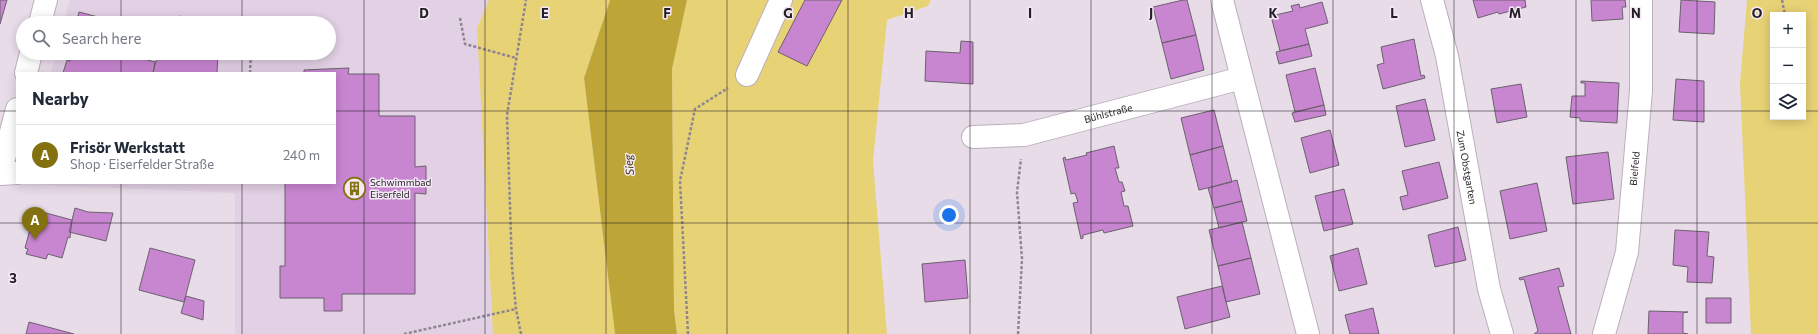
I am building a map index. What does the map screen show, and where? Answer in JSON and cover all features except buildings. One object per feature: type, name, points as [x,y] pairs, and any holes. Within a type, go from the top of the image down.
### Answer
[{"type":"street","points":[[42,16],[46,0]]},
{"type":"street","points":[[748,76],[781,0]]},
{"type":"street","points":[[1222,0],[1308,334]]},
{"type":"street","name":"Zum Obstgarten","points":[[1432,0],[1447,56],[1489,289],[1502,334]]},
{"type":"street","name":"Bielfeld","points":[[1604,334],[1627,252],[1641,91],[1641,0]]},
{"type":"street","points":[[26,72],[29,60]]},
{"type":"street","name":"Bühlstraße","points":[[973,137],[1024,135],[1242,78]]},
{"type":"street","points":[[16,113],[0,174],[16,173]]},
{"type":"path","points":[[521,334],[516,309],[512,267],[507,115],[526,0]]},
{"type":"path","points":[[1782,0],[1784,12]]},
{"type":"path","points":[[460,18],[465,44],[516,58]]},
{"type":"path","points":[[250,72],[251,60]]},
{"type":"path","points":[[688,334],[680,180],[695,109],[748,76]]},
{"type":"path","points":[[1018,334],[1022,259],[1017,192],[1024,135]]},
{"type":"path","points":[[404,334],[516,309]]},
{"type":"shaded area","points":[[70,0],[489,0],[477,28],[493,334],[235,334],[235,193],[23,184],[336,184],[336,72],[51,72],[54,60],[336,60],[336,16],[66,16]]},
{"type":"shaded area","points":[[489,0],[610,0],[584,78],[615,334],[493,334],[477,28]]},
{"type":"shaded area","points":[[687,0],[931,0],[928,6],[887,20],[873,161],[887,334],[677,334],[674,310],[672,69]]},
{"type":"shaded area","points":[[1747,0],[1818,0],[1818,334],[1751,334],[1740,83]]},
{"type":"water","name":"Sieg","points":[[610,0],[687,0],[672,69],[674,310],[677,334],[615,334],[584,78]]},
{"type":"place","name":"Schwimmbad Eiserfeld","points":[[355,188]]},
{"type":"place","name":"Frisör Werkstatt","points":[[35,240]]}]
